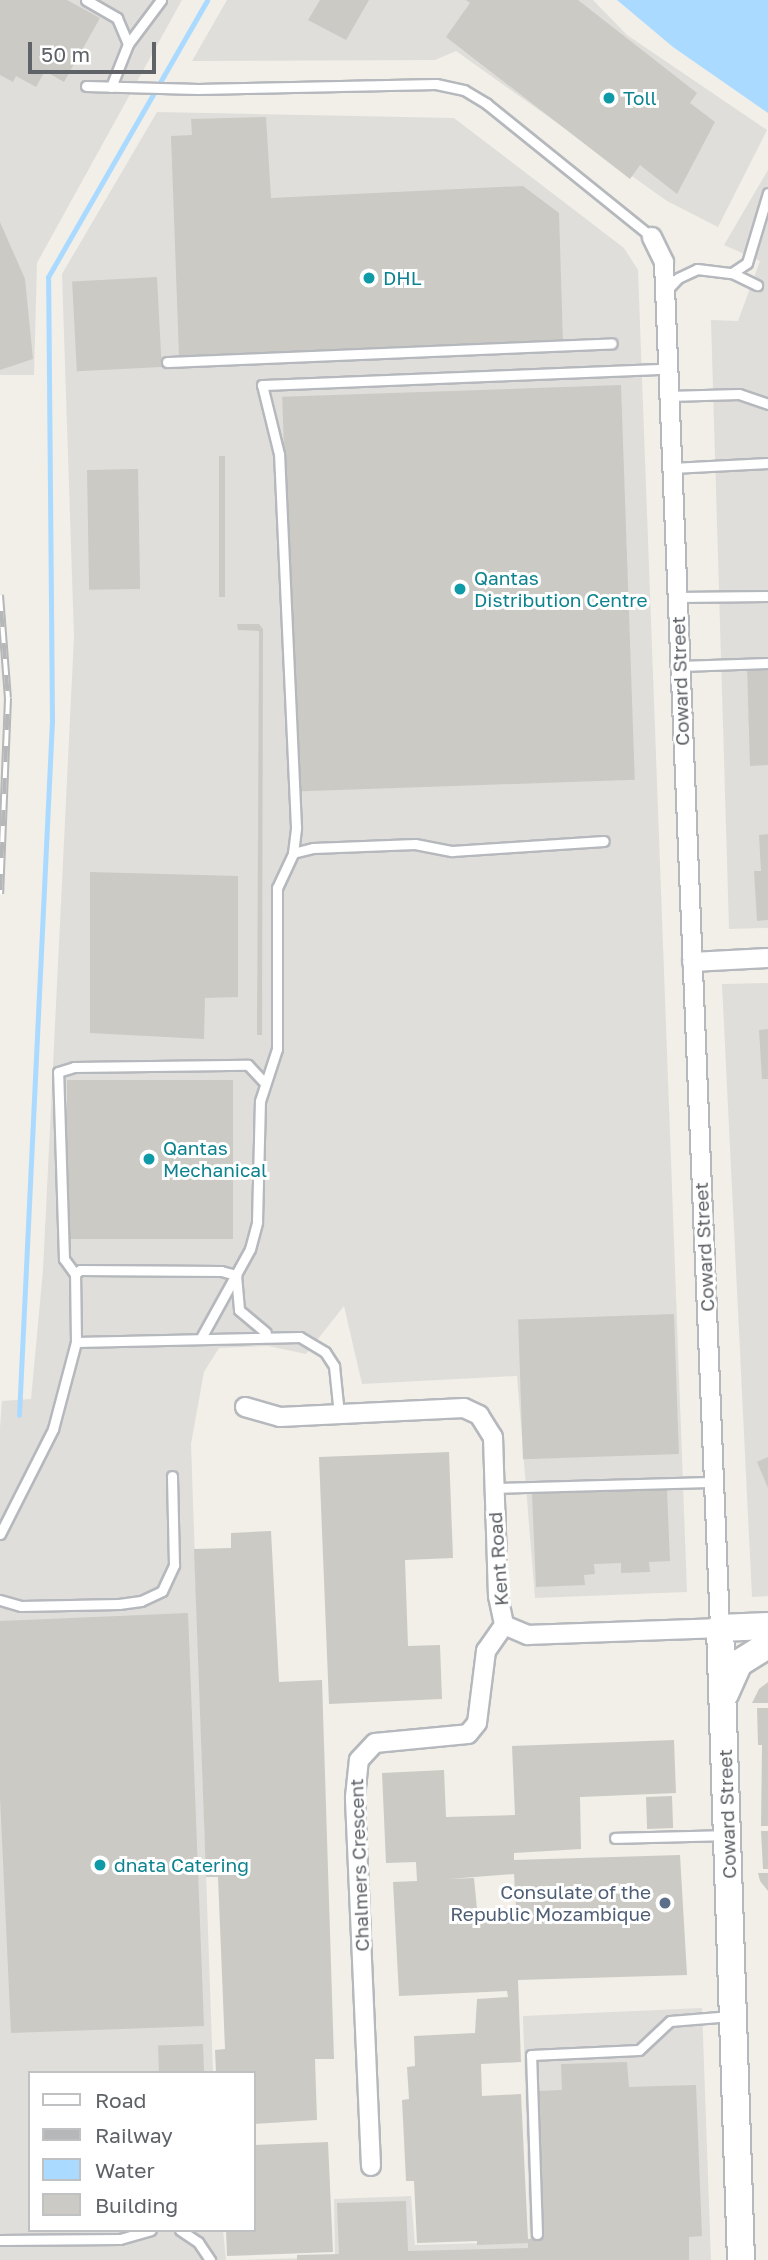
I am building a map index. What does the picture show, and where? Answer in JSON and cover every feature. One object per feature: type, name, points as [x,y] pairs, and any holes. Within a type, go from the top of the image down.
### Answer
[{"type":"main road","name":"Kent Road","points":[[720,1628],[768,1626]]},
{"type":"main road","name":"Coward Street","points":[[720,1628],[741,2260]]},
{"type":"main road","points":[[723,1703],[739,1663],[768,1645]]},
{"type":"street","name":"Coward Street","points":[[652,237],[664,262],[720,1628]]},
{"type":"street","points":[[692,962],[768,957]]},
{"type":"street","name":"Kent Road","points":[[245,1407],[279,1416],[464,1408],[479,1415],[493,1437],[498,1596],[504,1625],[528,1635],[720,1628]]},
{"type":"street","name":"Chalmers Crescent","points":[[371,2166],[357,1767],[365,1749],[375,1743],[468,1734],[477,1723],[486,1651],[504,1625]]},
{"type":"lane","points":[[86,0],[117,18],[128,44]]},
{"type":"lane","points":[[111,87],[128,44],[161,0]]},
{"type":"lane","points":[[86,86],[176,89],[436,84],[464,90],[487,104],[652,237]]},
{"type":"lane","points":[[732,273],[747,262],[768,193]]},
{"type":"lane","points":[[664,294],[678,278],[696,269],[732,273],[757,285]]},
{"type":"lane","points":[[167,362],[611,343]]},
{"type":"lane","points":[[202,1336],[236,1275],[257,1222],[260,1101],[277,1049],[277,888],[293,853],[289,679],[279,454],[262,385],[667,369]]},
{"type":"lane","points":[[668,396],[739,394],[768,404]]},
{"type":"lane","points":[[671,468],[768,463]]},
{"type":"lane","points":[[677,597],[768,596]]},
{"type":"lane","points":[[680,666],[768,663]]},
{"type":"lane","points":[[293,853],[313,848],[415,844],[452,851],[604,841]]},
{"type":"lane","points":[[0,1534],[53,1429],[76,1342],[75,1274],[64,1259],[58,1072],[74,1067],[248,1065],[265,1083]]},
{"type":"lane","points":[[75,1274],[80,1270],[221,1270],[236,1275]]},
{"type":"lane","points":[[236,1275],[239,1310],[253,1326],[268,1334]]},
{"type":"lane","points":[[76,1342],[268,1334],[310,1341],[334,1366],[339,1414]]},
{"type":"lane","points":[[0,1600],[21,1606],[119,1604],[156,1595],[173,1571],[172,1476]]},
{"type":"lane","points":[[494,1488],[714,1482]]},
{"type":"lane","points":[[615,1838],[727,1835]]},
{"type":"lane","points":[[537,2234],[531,2055],[639,2050],[670,2021],[733,2016]]},
{"type":"lane","points":[[0,2240],[120,2239],[144,2232]]},
{"type":"lane","points":[[183,2232],[198,2242],[210,2260]]},
{"type":"shaded area","points":[[0,0],[182,0],[37,263],[34,375],[0,375]]},
{"type":"shaded area","points":[[227,0],[593,0],[627,35],[767,130],[718,227],[667,201],[456,51],[435,60],[192,61]]},
{"type":"shaded area","points":[[157,112],[454,118],[624,248],[638,270],[687,1592],[535,1598],[517,1376],[362,1384],[344,1306],[306,1354],[268,1346],[219,1348],[204,1372],[191,1444],[213,2071],[28,2071],[28,2232],[223,2232],[226,2260],[0,2260],[0,1428],[2,1401],[31,1399],[43,1270],[74,637],[62,274]]},
{"type":"shaded area","points":[[768,170],[768,928],[729,929],[711,320],[738,321],[760,261],[724,245]]},
{"type":"shaded area","points":[[768,983],[768,1596],[752,1597],[722,984]]},
{"type":"shaded area","points":[[702,2008],[711,2260],[237,2260],[335,2257],[334,2199],[411,2196],[415,2245],[530,2242],[523,2016]]},
{"type":"water","points":[[617,0],[768,0],[768,113],[673,47]]},
{"type":"building","points":[[0,0],[67,0],[100,18],[64,82],[45,71],[36,87],[16,76],[13,82],[0,75]]},
{"type":"building","points":[[320,0],[369,0],[346,40],[308,20]]},
{"type":"building","name":"Toll","points":[[466,0],[578,0],[697,93],[690,103],[715,122],[677,194],[640,165],[630,179],[446,37],[470,3]]},
{"type":"building","name":"DHL","points":[[266,117],[271,198],[523,186],[559,213],[563,342],[179,356],[171,136],[192,135],[191,119]]},
{"type":"building","points":[[0,222],[25,279],[33,359],[0,370]]},
{"type":"building","points":[[157,277],[162,367],[77,371],[72,281]]},
{"type":"building","name":"Qantas Distribution Centre","points":[[621,385],[635,780],[296,792],[282,397]]},
{"type":"building","points":[[219,456],[225,456],[225,597],[219,597]]},
{"type":"building","points":[[138,469],[140,589],[89,590],[87,470]]},
{"type":"building","points":[[237,624],[259,624],[263,629],[262,1035],[257,1035],[259,631],[238,630]]},
{"type":"building","points":[[768,665],[768,765],[750,766],[747,666]]},
{"type":"building","points":[[768,834],[768,920],[757,921],[754,871],[761,871],[759,835]]},
{"type":"building","points":[[90,872],[238,876],[238,997],[205,998],[204,1039],[90,1033]]},
{"type":"building","points":[[768,1029],[768,1079],[762,1079],[759,1030]]},
{"type":"building","name":"Qantas Mechanical","points":[[67,1080],[233,1080],[233,1239],[67,1239]]},
{"type":"building","points":[[674,1314],[679,1454],[523,1459],[518,1319]]},
{"type":"building","points":[[449,1452],[453,1558],[405,1560],[408,1646],[440,1645],[442,1699],[329,1704],[319,1457]]},
{"type":"building","points":[[768,1457],[768,1488],[757,1462]]},
{"type":"building","points":[[667,1489],[670,1561],[649,1562],[650,1572],[621,1573],[621,1563],[594,1564],[595,1574],[584,1575],[585,1585],[536,1587],[532,1494]]},
{"type":"building","points":[[271,1531],[279,1682],[322,1680],[334,2059],[315,2059],[317,2120],[256,2124],[256,2071],[216,2071],[215,2050],[225,2049],[218,1877],[206,1877],[194,1549],[231,1548],[231,1533]]},
{"type":"building","name":"dnata Catering","points":[[188,1613],[204,2026],[11,2033],[0,1797],[0,1621]]},
{"type":"building","points":[[768,1682],[768,1703],[752,1703],[759,1689]]},
{"type":"building","points":[[757,1708],[768,1708],[768,1826],[761,1826],[762,1745],[758,1745]]},
{"type":"building","points":[[674,1740],[676,1793],[580,1797],[581,1849],[514,1853],[514,1860],[680,1855],[687,1975],[518,1980],[521,2062],[481,2064],[482,2096],[521,2094],[528,2239],[543,2238],[538,2091],[562,2090],[561,2064],[627,2062],[629,2087],[696,2085],[702,2236],[689,2237],[689,2260],[297,2260],[297,2255],[339,2254],[337,2203],[406,2201],[408,2251],[528,2248],[528,2243],[417,2243],[414,2181],[406,2181],[402,2100],[409,2099],[407,2067],[415,2066],[414,2036],[475,2033],[477,1999],[508,1997],[507,1991],[399,1996],[393,1882],[417,1881],[416,1862],[386,1863],[382,1773],[444,1770],[446,1817],[515,1815],[512,1746]],"holes":[[[514,1874],[516,1908],[477,1909],[474,1878],[449,1879]]]},
{"type":"building","points":[[672,1796],[673,1828],[647,1829],[646,1797]]},
{"type":"building","points":[[761,1831],[768,1831],[768,1869],[763,1869]]},
{"type":"building","points":[[758,1873],[768,1873],[768,1891],[760,1881]]},
{"type":"building","points":[[203,2044],[204,2071],[159,2071],[158,2046]]},
{"type":"building","points":[[328,2142],[333,2252],[227,2256],[226,2232],[256,2232],[256,2145]]},
{"type":"waterway","points":[[19,1415],[52,721],[48,277],[207,0]]},
{"type":"railway","points":[[0,595],[8,698],[0,894]]},
{"type":"place","name":"Toll","points":[[609,98]]},
{"type":"place","name":"DHL","points":[[369,278]]},
{"type":"place","name":"Qantas Distribution Centre","points":[[460,589]]},
{"type":"place","name":"Qantas Mechanical","points":[[149,1159]]},
{"type":"place","name":"dnata Catering","points":[[100,1865]]},
{"type":"place","name":"Consulate of the Republic Mozambique","points":[[665,1903]]}]
